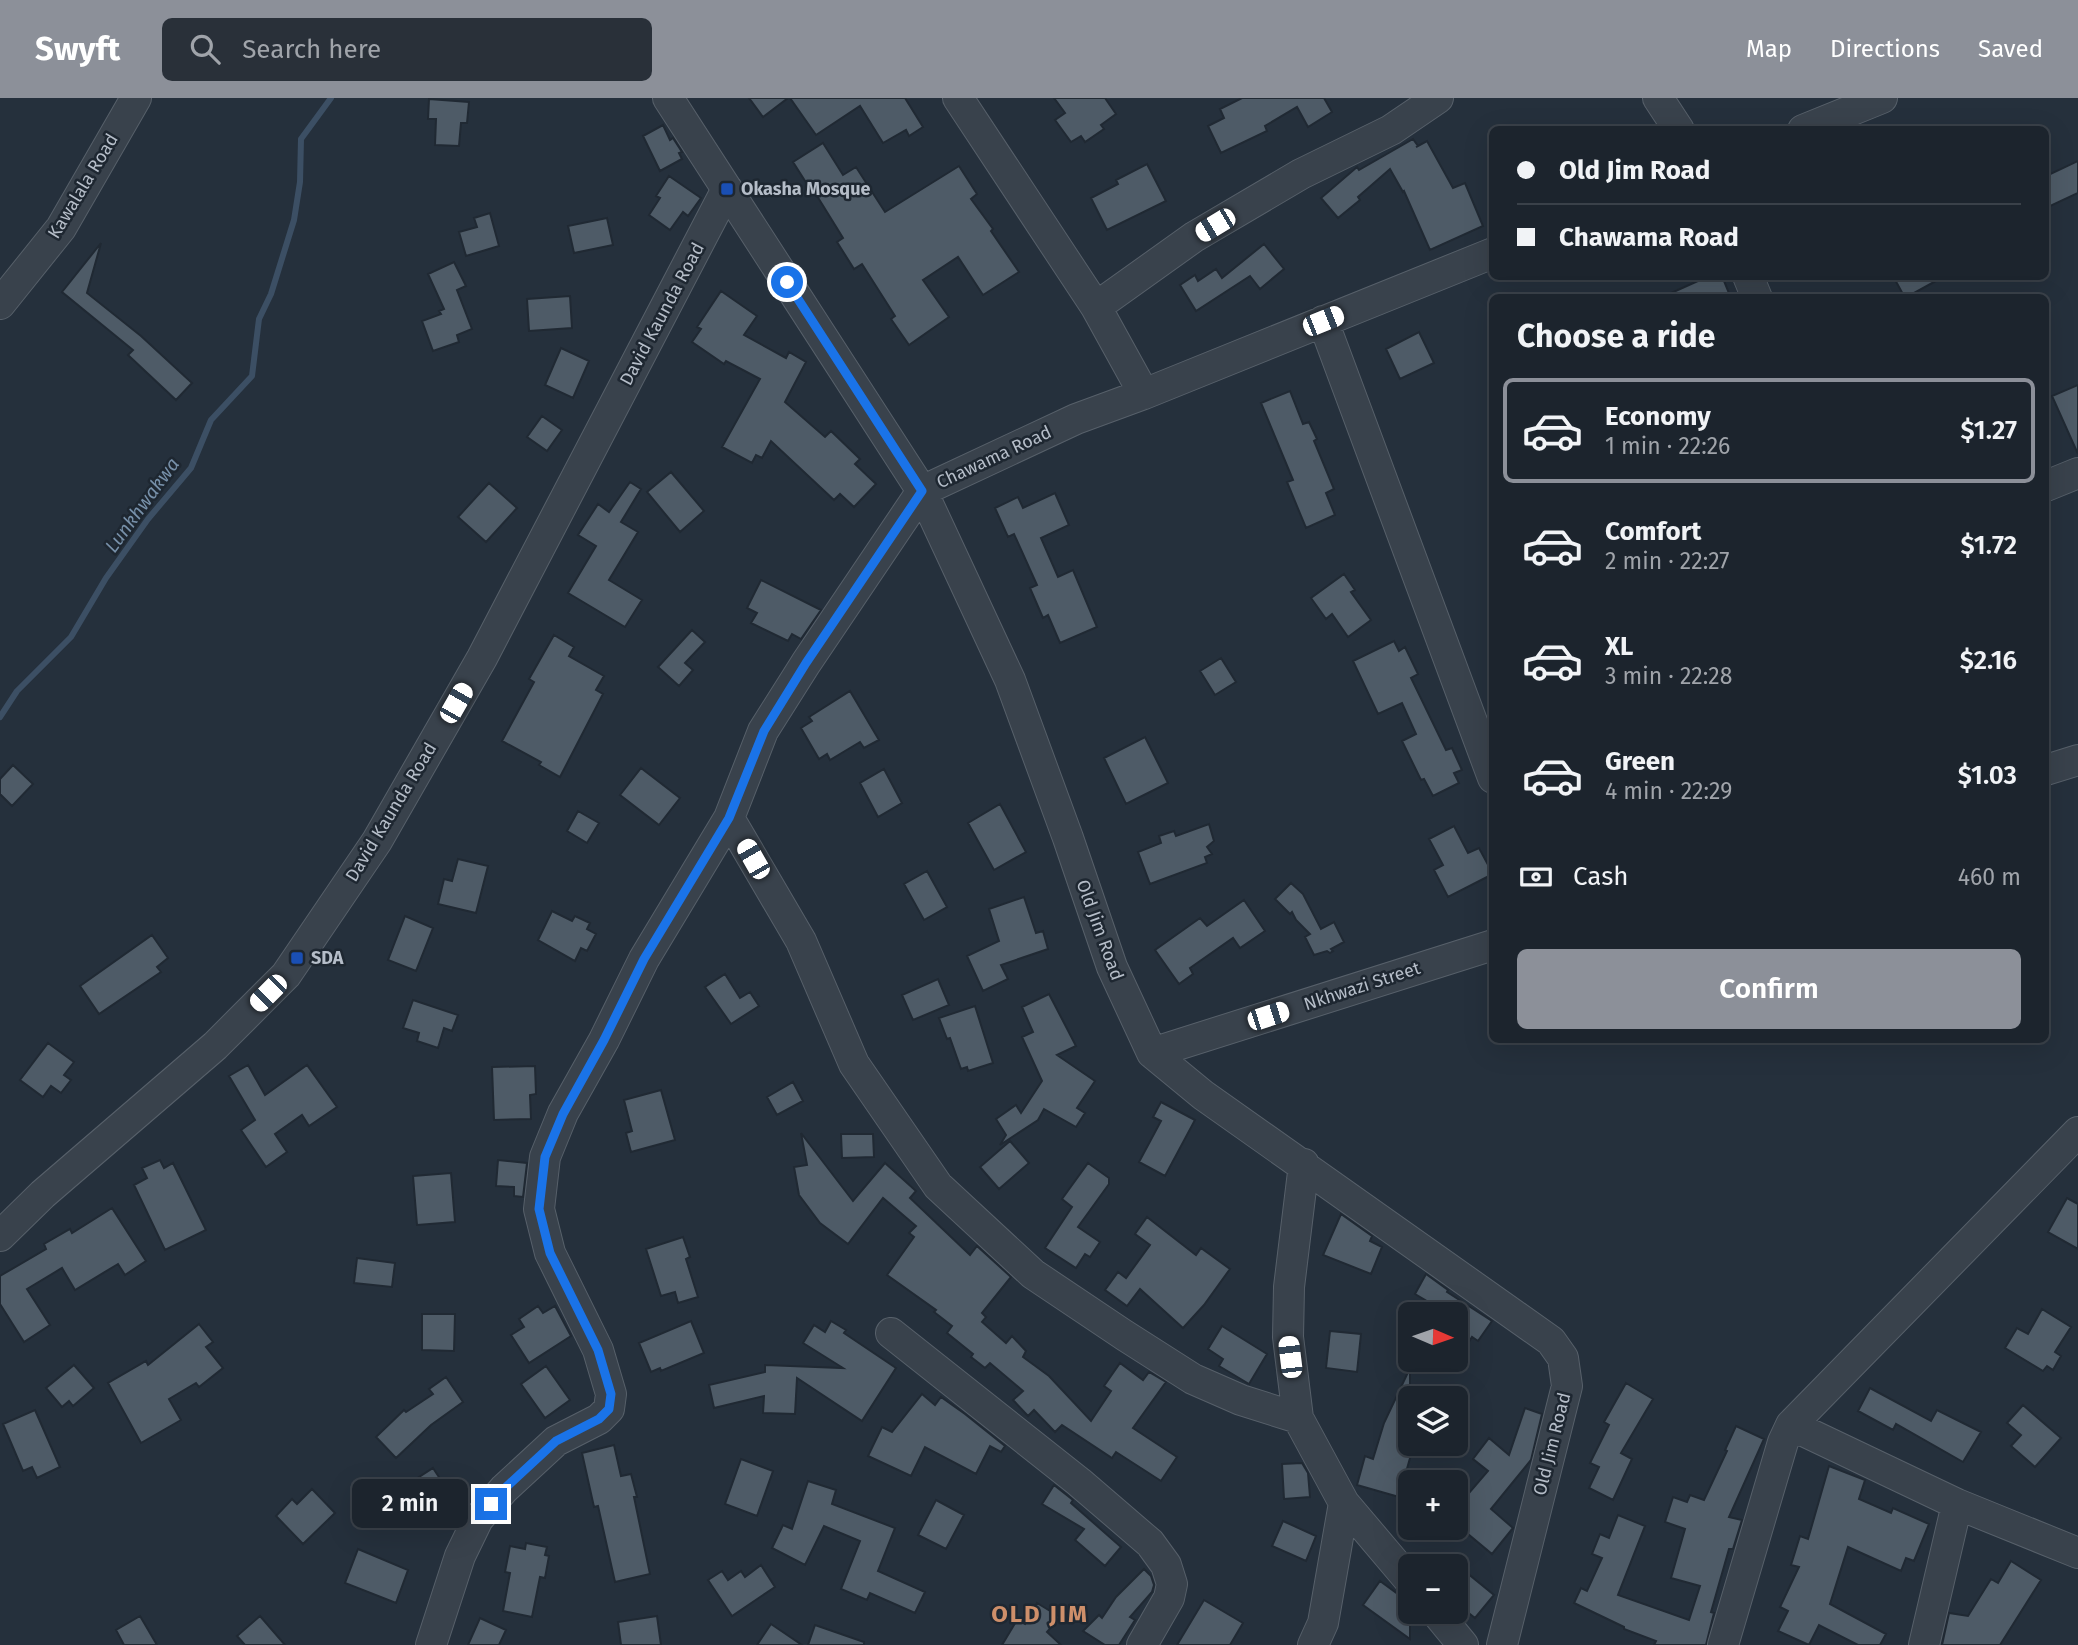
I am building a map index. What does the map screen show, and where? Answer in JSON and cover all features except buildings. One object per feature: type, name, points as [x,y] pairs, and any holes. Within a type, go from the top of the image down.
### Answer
[{"type":"street","name":"Kawalala Road","points":[[0,304],[61,228],[136,98]]},
{"type":"street","name":"Old Jim Road","points":[[668,98],[922,491],[1010,680],[1112,967],[1152,1053],[1203,1095],[1551,1341],[1563,1358],[1567,1386],[1502,1645]]},
{"type":"street","points":[[958,98],[1096,307],[1144,394]]},
{"type":"street","points":[[1096,307],[1194,237],[1301,174],[1391,130],[1438,98]]},
{"type":"street","points":[[1658,98],[1676,126]]},
{"type":"street","points":[[1813,126],[1882,98]]},
{"type":"street","name":"David Kaunda Road","points":[[0,1236],[43,1194],[215,1046],[286,975],[377,841],[482,658],[727,189]]},
{"type":"street","name":"Chawama Road","points":[[431,1645],[460,1556],[478,1519],[504,1489],[556,1441],[599,1419],[609,1409],[611,1394],[598,1350],[550,1253],[539,1209],[545,1157],[563,1114],[644,959],[729,818],[764,731],[806,663],[922,491],[1076,419],[1489,255]]},
{"type":"street","points":[[1323,321],[1489,767]]},
{"type":"street","points":[[2049,485],[2078,473]]},
{"type":"street","points":[[2049,769],[2078,760]]},
{"type":"street","points":[[729,818],[801,942],[854,1064],[938,1186],[1033,1274],[1193,1379],[1241,1401],[1298,1418]]},
{"type":"street","name":"Nkhwazi Street","points":[[1152,1053],[1489,946]]},
{"type":"street","points":[[1723,1645],[1783,1441],[1791,1425],[2078,1132]]},
{"type":"street","points":[[1304,1164],[1288,1312],[1288,1337],[1298,1418],[1344,1503],[1398,1567]]},
{"type":"street","points":[[891,1333],[1079,1482],[1150,1544],[1166,1565],[1172,1584],[1169,1598],[1142,1645]]},
{"type":"street","points":[[1791,1425],[1957,1504],[2078,1553]]},
{"type":"street","points":[[1313,1645],[1323,1623],[1344,1503]]},
{"type":"street","points":[[1924,1645],[1957,1504]]},
{"type":"street","points":[[1446,1624],[1463,1645]]},
{"type":"waterway","name":"Lunkhwakwa","points":[[0,717],[17,691],[71,637],[106,578],[148,519],[191,468],[211,420],[252,376],[259,319],[271,294],[294,220],[300,182],[301,139],[331,98]]},
{"type":"place","name":"Okasha Mosque","points":[[727,189]]},
{"type":"place","name":"SDA","points":[[297,958]]},
{"type":"district","name":"OLD JIM","points":[[1040,1614]]},
{"type":"route","points":[[491,1504],[556,1441],[599,1419],[609,1409],[611,1394],[598,1350],[550,1253],[539,1209],[545,1157],[563,1114],[644,959],[729,818],[764,731],[806,663],[922,491],[787,282]]}]
